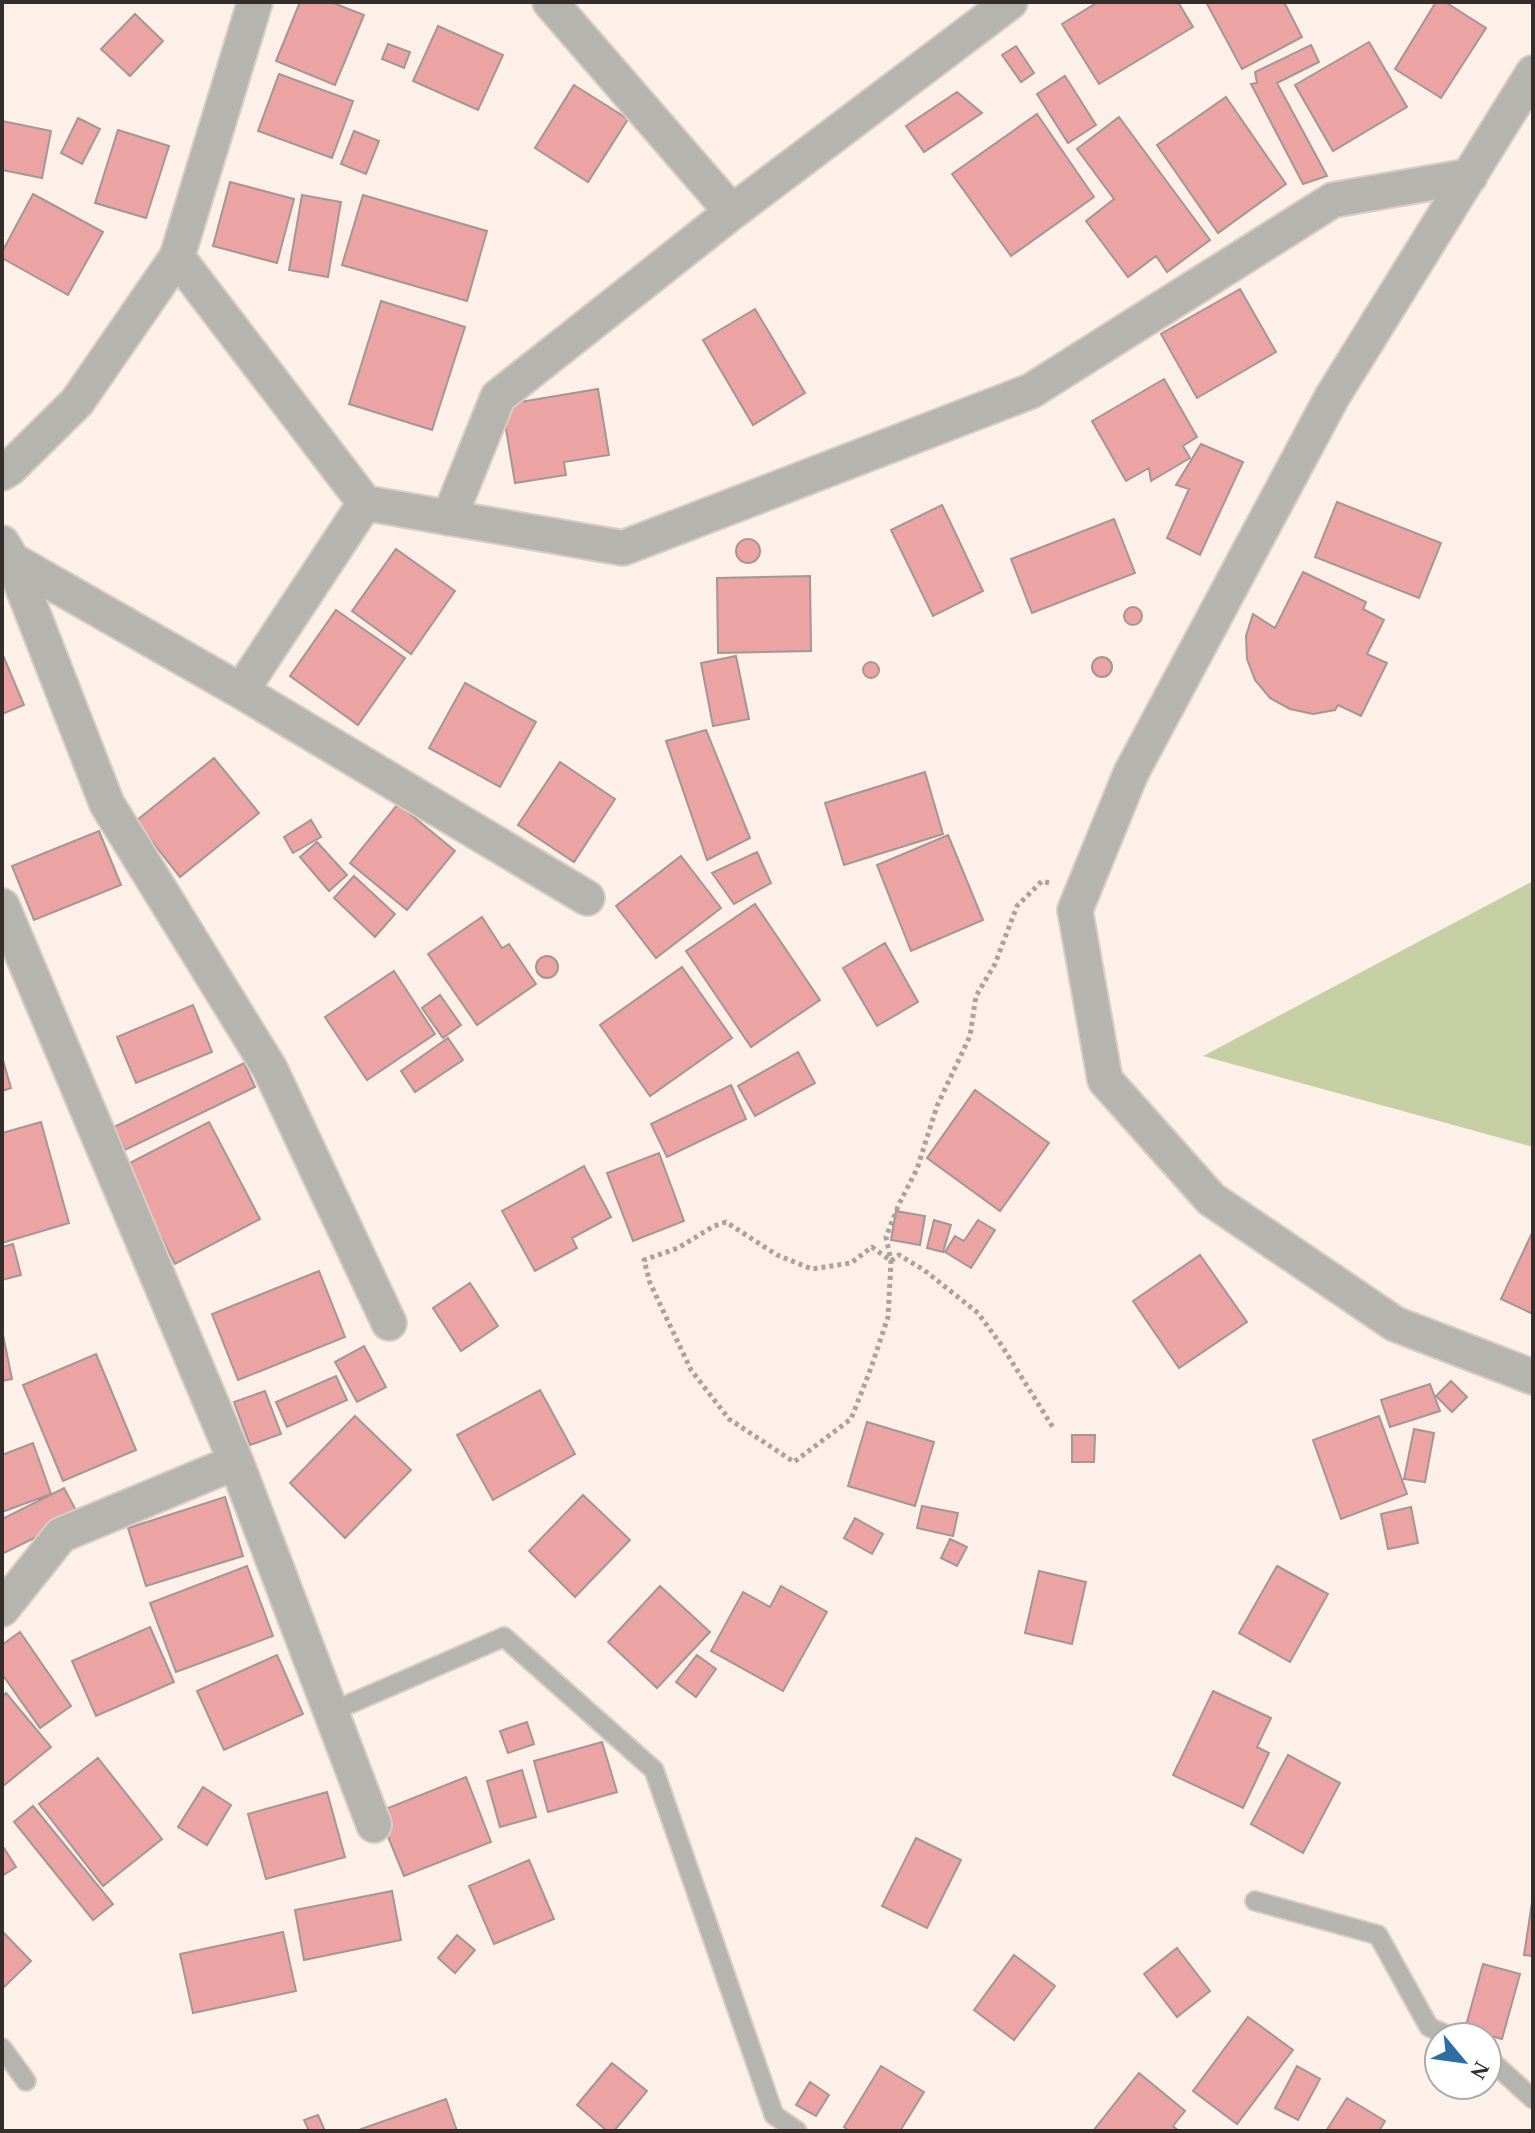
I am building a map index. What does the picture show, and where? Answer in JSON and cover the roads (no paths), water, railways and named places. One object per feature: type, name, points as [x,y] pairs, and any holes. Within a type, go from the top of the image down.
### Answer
[{"type":"street","points":[[2,473],[77,402],[177,257],[255,2]]},
{"type":"street","points":[[550,2],[732,212]]},
{"type":"street","points":[[449,518],[498,397],[732,212],[1010,2]]},
{"type":"street","points":[[1533,73],[1332,397],[1131,773],[1075,910],[1105,1080],[1211,1199],[1395,1324],[1533,1377]]},
{"type":"street","points":[[177,257],[365,503],[623,548],[1031,391],[1333,200],[1470,176]]},
{"type":"street","points":[[241,691],[365,503]]},
{"type":"street","points":[[7,551],[587,898]]},
{"type":"street","points":[[7,551],[107,804],[270,1069],[389,1323]]},
{"type":"street","points":[[2,906],[236,1462],[374,1825]]},
{"type":"street","points":[[2,1609],[61,1535],[236,1462]]},
{"type":"lane","points":[[331,1712],[504,1637],[654,1770],[774,2115],[797,2131]]},
{"type":"lane","points":[[1255,1901],[1378,1935],[1426,2021]]},
{"type":"lane","points":[[2,2048],[26,2081]]},
{"type":"lane","points":[[1503,2072],[1533,2099]]}]
